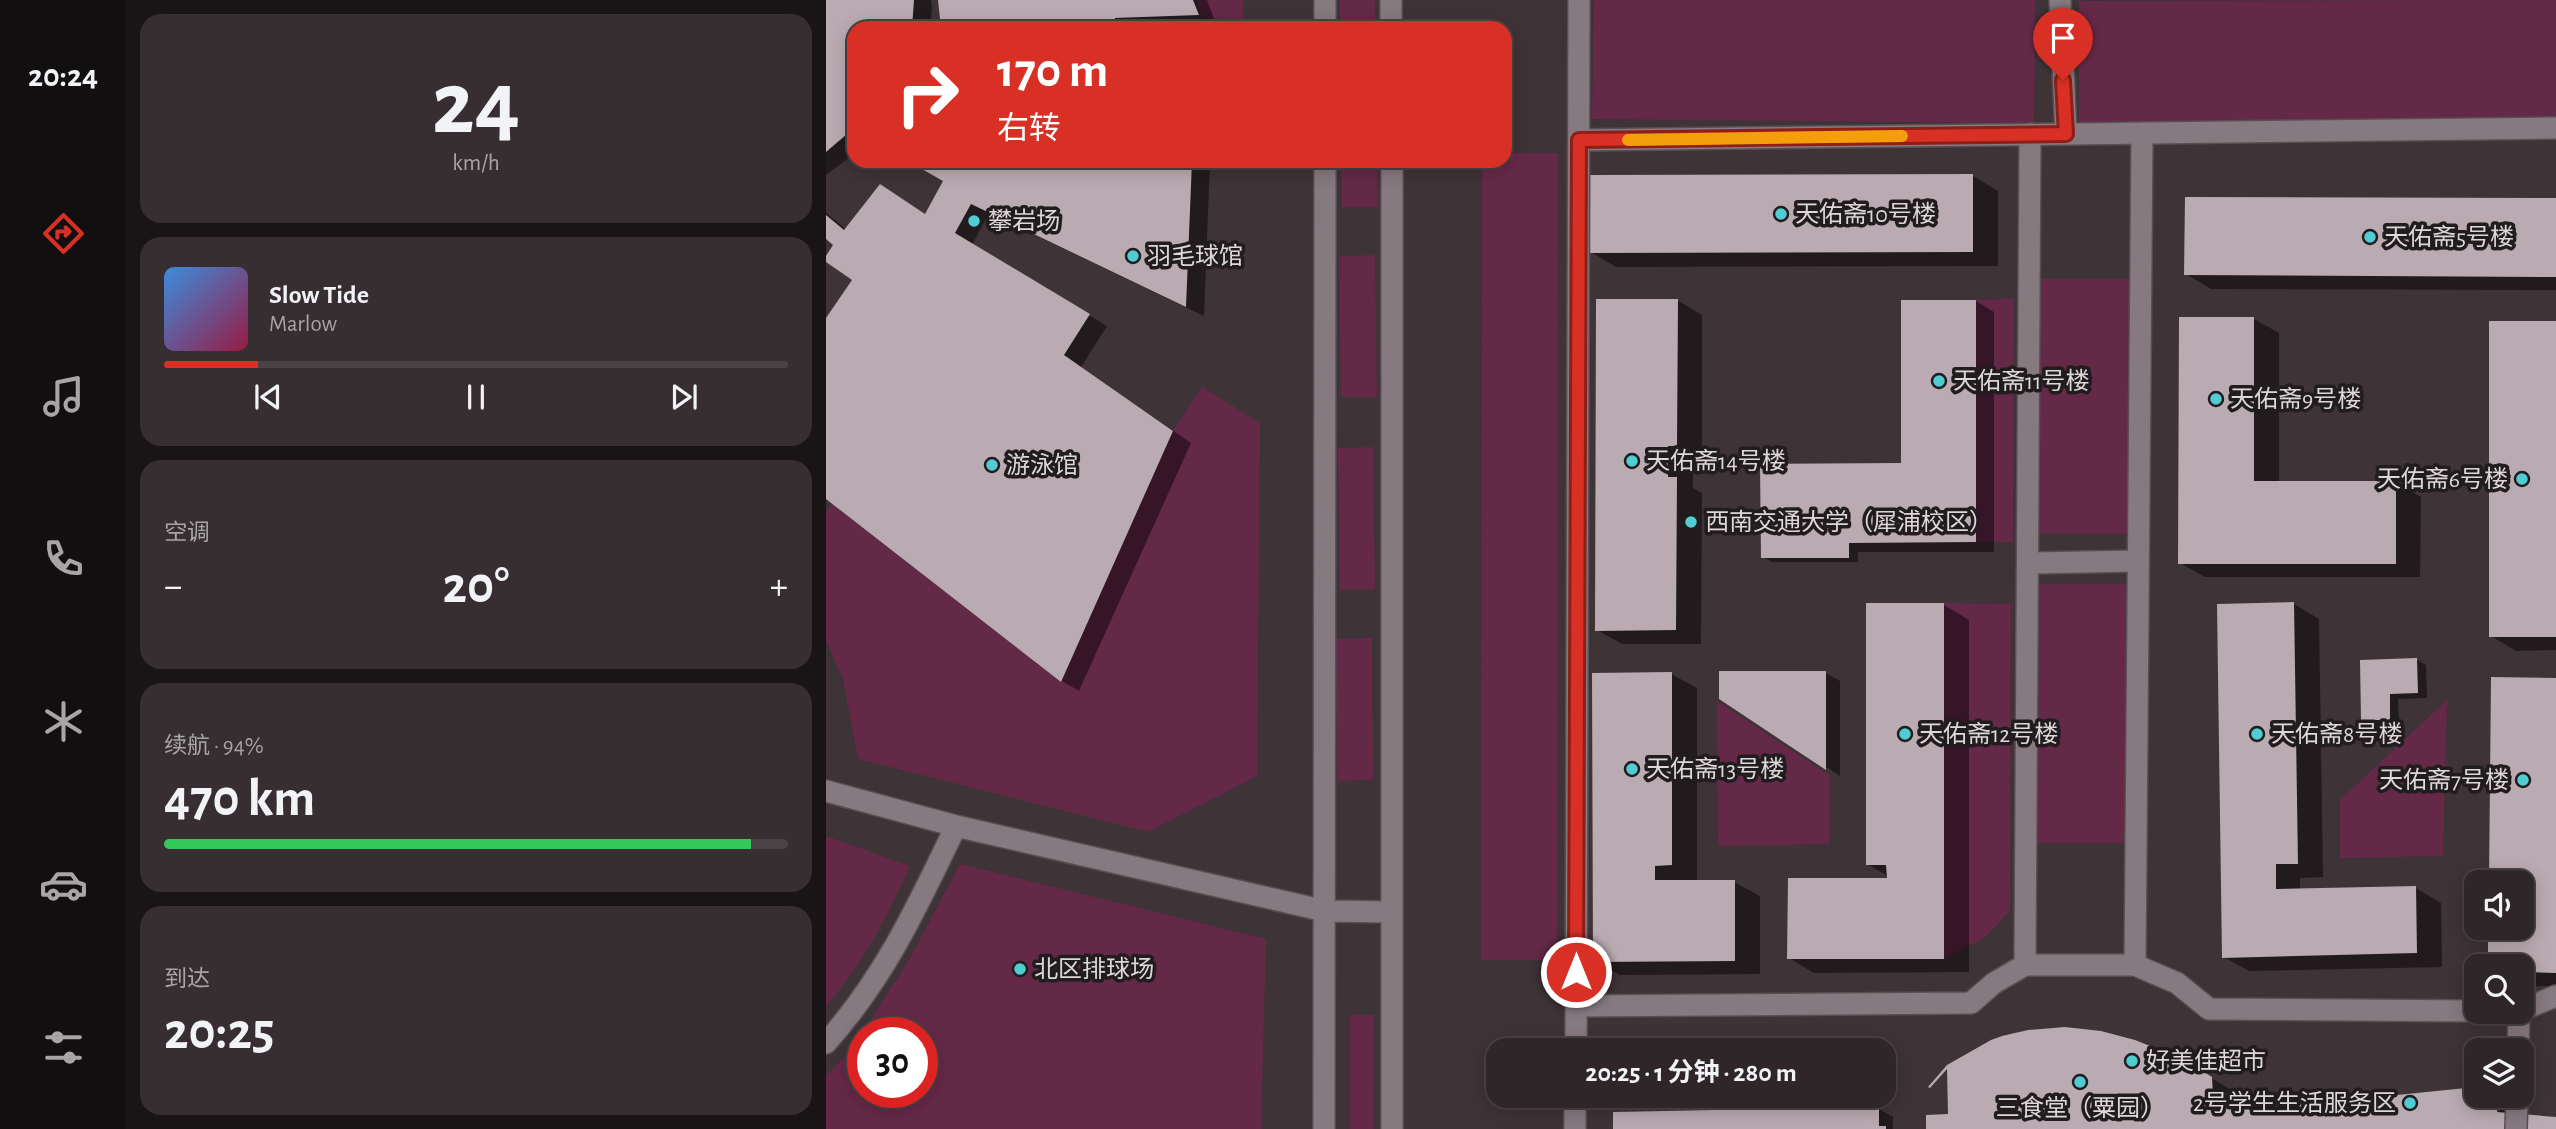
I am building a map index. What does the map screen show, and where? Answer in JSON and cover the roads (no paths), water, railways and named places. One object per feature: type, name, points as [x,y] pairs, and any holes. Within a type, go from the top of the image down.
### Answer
[{"type":"street","points":[[1325,0],[1325,21]]},
{"type":"street","points":[[1391,0],[1391,21]]},
{"type":"street","points":[[1576,1038],[1579,0]]},
{"type":"street","points":[[2060,0],[2066,134]]},
{"type":"street","points":[[1579,140],[2556,128]]},
{"type":"street","points":[[2136,965],[2142,133]]},
{"type":"street","points":[[2025,965],[2030,134]]},
{"type":"street","points":[[1324,1129],[1325,168]]},
{"type":"street","points":[[1391,168],[1392,1129]]},
{"type":"street","points":[[2028,563],[2138,561]]},
{"type":"street","points":[[826,791],[956,826],[1325,911],[1392,912]]},
{"type":"street","points":[[826,1043],[850,1016],[889,960],[956,826]]},
{"type":"street","points":[[1576,1006],[1971,1003],[1994,983],[2025,965],[2136,965],[2177,983],[2209,1009],[2464,1011]]},
{"type":"street","points":[[2534,1005],[2556,996]]},
{"type":"street","points":[[1575,1108],[1575,1129]]},
{"type":"street","points":[[2516,1129],[2517,1108]]},
{"type":"place","name":"天佑斋10号楼","points":[[1781,214]]},
{"type":"place","name":"攀岩场","points":[[974,221]]},
{"type":"place","name":"天佑斋5号楼","points":[[2370,237]]},
{"type":"place","name":"羽毛球馆","points":[[1133,256]]},
{"type":"place","name":"天佑斋11号楼","points":[[1939,381]]},
{"type":"place","name":"天佑斋9号楼","points":[[2216,399]]},
{"type":"place","name":"天佑斋14号楼","points":[[1632,461]]},
{"type":"place","name":"游泳馆","points":[[992,465]]},
{"type":"place","name":"天佑斋6号楼","points":[[2522,479]]},
{"type":"place","name":"西南交通大学（犀浦校区）","points":[[1691,522]]},
{"type":"place","name":"天佑斋12号楼","points":[[1905,734]]},
{"type":"place","name":"天佑斋8号楼","points":[[2257,734]]},
{"type":"place","name":"天佑斋13号楼","points":[[1632,769]]},
{"type":"place","name":"天佑斋7号楼","points":[[2523,780]]},
{"type":"place","name":"北区排球场","points":[[1020,969]]},
{"type":"place","name":"好美佳超市","points":[[2132,1061]]},
{"type":"place","name":"三食堂（粟园）","points":[[2080,1082]]},
{"type":"place","name":"2号学生生活服务区","points":[[2410,1103]]}]
